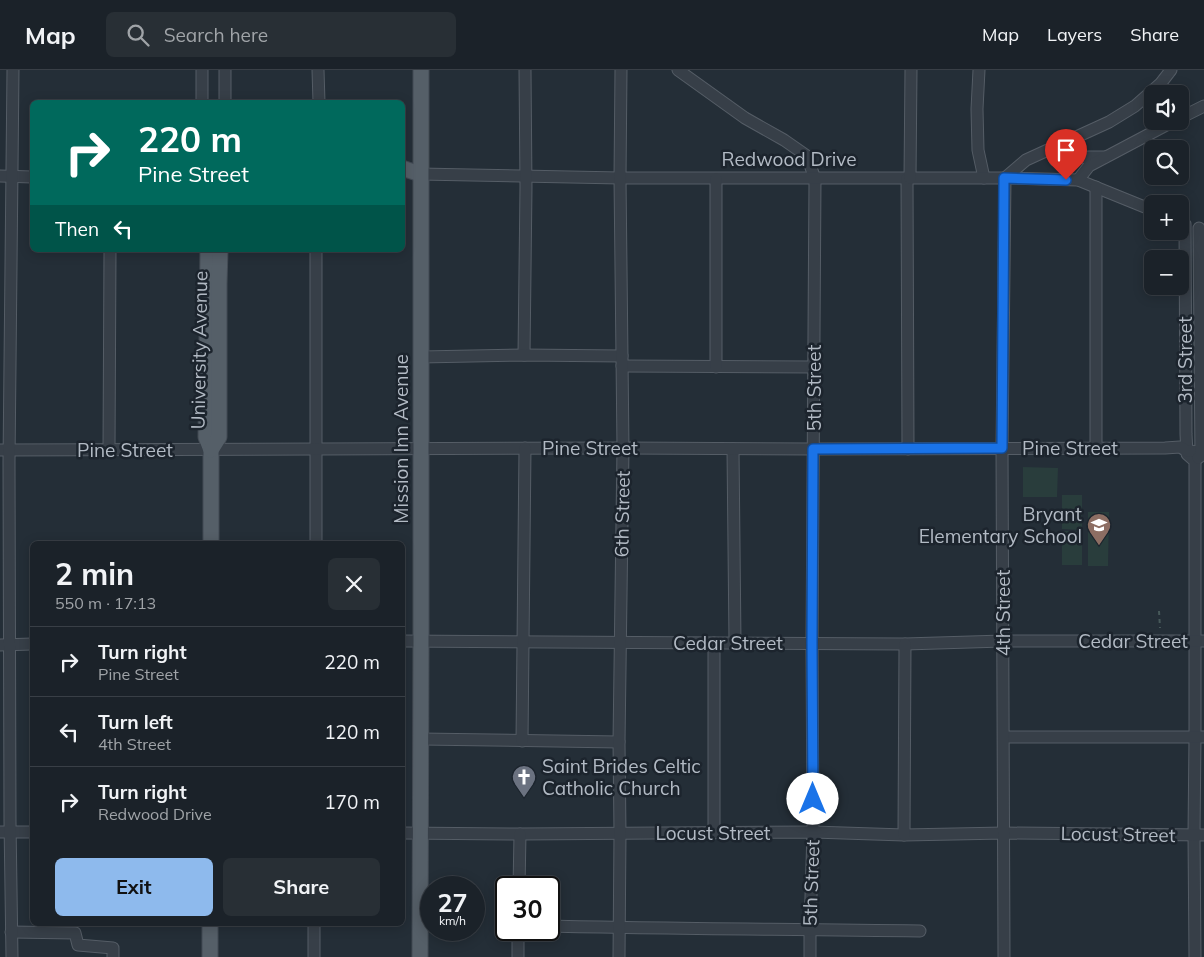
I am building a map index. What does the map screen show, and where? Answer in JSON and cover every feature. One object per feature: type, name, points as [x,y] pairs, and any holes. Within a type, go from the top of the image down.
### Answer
[{"type":"main road","name":"Mission Inn Avenue","points":[[420,957],[421,70]]},
{"type":"main road","name":"Redwood Drive","points":[[405,169],[420,174]]},
{"type":"main road","name":"Redwood Drive","points":[[405,177],[420,174]]},
{"type":"main road","name":"University Avenue","points":[[208,252],[206,437],[211,450],[210,541]]},
{"type":"main road","name":"University Avenue","points":[[211,450],[219,437],[220,252]]},
{"type":"main road","points":[[210,926],[210,957]]},
{"type":"street","points":[[12,957],[8,933],[5,832],[5,450],[13,176],[14,70]]},
{"type":"street","points":[[202,70],[202,100]]},
{"type":"street","points":[[225,70],[225,100]]},
{"type":"street","points":[[318,70],[319,100]]},
{"type":"street","points":[[524,355],[525,70]]},
{"type":"street","name":"6th Street","points":[[619,957],[619,742],[623,448],[620,178],[621,70]]},
{"type":"street","points":[[678,70],[745,118],[784,140],[807,156],[815,179]]},
{"type":"street","points":[[908,449],[908,178],[911,70]]},
{"type":"street","points":[[979,70],[977,109],[978,150],[984,178]]},
{"type":"street","points":[[1004,178],[1026,160],[1109,122],[1135,106],[1161,83],[1171,70]]},
{"type":"street","points":[[1189,114],[1204,106]]},
{"type":"street","points":[[1078,180],[1089,166],[1157,130]]},
{"type":"street","points":[[1054,180],[1055,147]]},
{"type":"street","points":[[1055,160],[1089,156],[1106,157]]},
{"type":"street","name":"Redwood Drive","points":[[420,174],[716,179],[1004,178],[1078,180],[1144,207]]},
{"type":"street","points":[[0,176],[30,176]]},
{"type":"street","name":"4th Street","points":[[1004,178],[1002,448],[1004,957]]},
{"type":"street","points":[[716,179],[716,366]]},
{"type":"street","name":"5th Street","points":[[810,957],[813,832],[812,643],[815,179]]},
{"type":"street","points":[[1096,188],[1096,448]]},
{"type":"street","points":[[1189,225],[1201,229]]},
{"type":"street","name":"3rd Street","points":[[1195,957],[1200,737],[1201,229]]},
{"type":"street","name":"3rd Street","points":[[1184,240],[1184,446]]},
{"type":"street","points":[[109,450],[110,252]]},
{"type":"street","name":"University Avenue","points":[[204,252],[204,270],[207,282]]},
{"type":"street","points":[[316,252],[316,541]]},
{"type":"street","points":[[420,357],[524,355],[716,366],[814,367]]},
{"type":"street","name":"Pine Street","points":[[5,450],[1165,448],[1184,446],[1202,438]]},
{"type":"street","points":[[1184,446],[1187,454],[1200,455]]},
{"type":"street","points":[[522,741],[525,448]]},
{"type":"street","points":[[733,449],[735,643]]},
{"type":"street","name":"Cedar Street","points":[[405,641],[905,644],[1004,641],[1200,641]]},
{"type":"street","points":[[714,643],[714,832]]},
{"type":"street","points":[[5,645],[30,644]]},
{"type":"street","points":[[904,834],[905,644]]},
{"type":"street","points":[[1004,737],[1200,737]]},
{"type":"street","points":[[421,740],[619,742]]},
{"type":"street","points":[[5,832],[30,832]]},
{"type":"street","name":"Locust Street","points":[[405,833],[813,832],[1199,835]]},
{"type":"street","points":[[519,876],[520,834]]},
{"type":"street","points":[[314,926],[314,957]]},
{"type":"street","points":[[560,926],[920,931]]},
{"type":"street","points":[[8,933],[75,933],[78,945],[113,948],[113,957]]},
{"type":"street","points":[[518,941],[518,957]]},
{"type":"path","points":[[1159,611],[1160,628]]},
{"type":"green space","points":[[1023,467],[1058,468],[1057,497],[1023,497]]},
{"type":"green space","points":[[1062,495],[1082,495],[1082,530],[1062,529]]},
{"type":"green space","points":[[1088,512],[1109,512],[1108,566],[1088,566]]},
{"type":"green space","points":[[1062,531],[1082,531],[1082,565],[1062,565]]},
{"type":"place","name":"Bryant Elementary School","points":[[1099,546]]},
{"type":"place","name":"Saint Brides Celtic Catholic Church","points":[[524,798]]},
{"type":"route","points":[[813,799],[813,449],[1002,448],[1004,178],[1066,180]]}]
